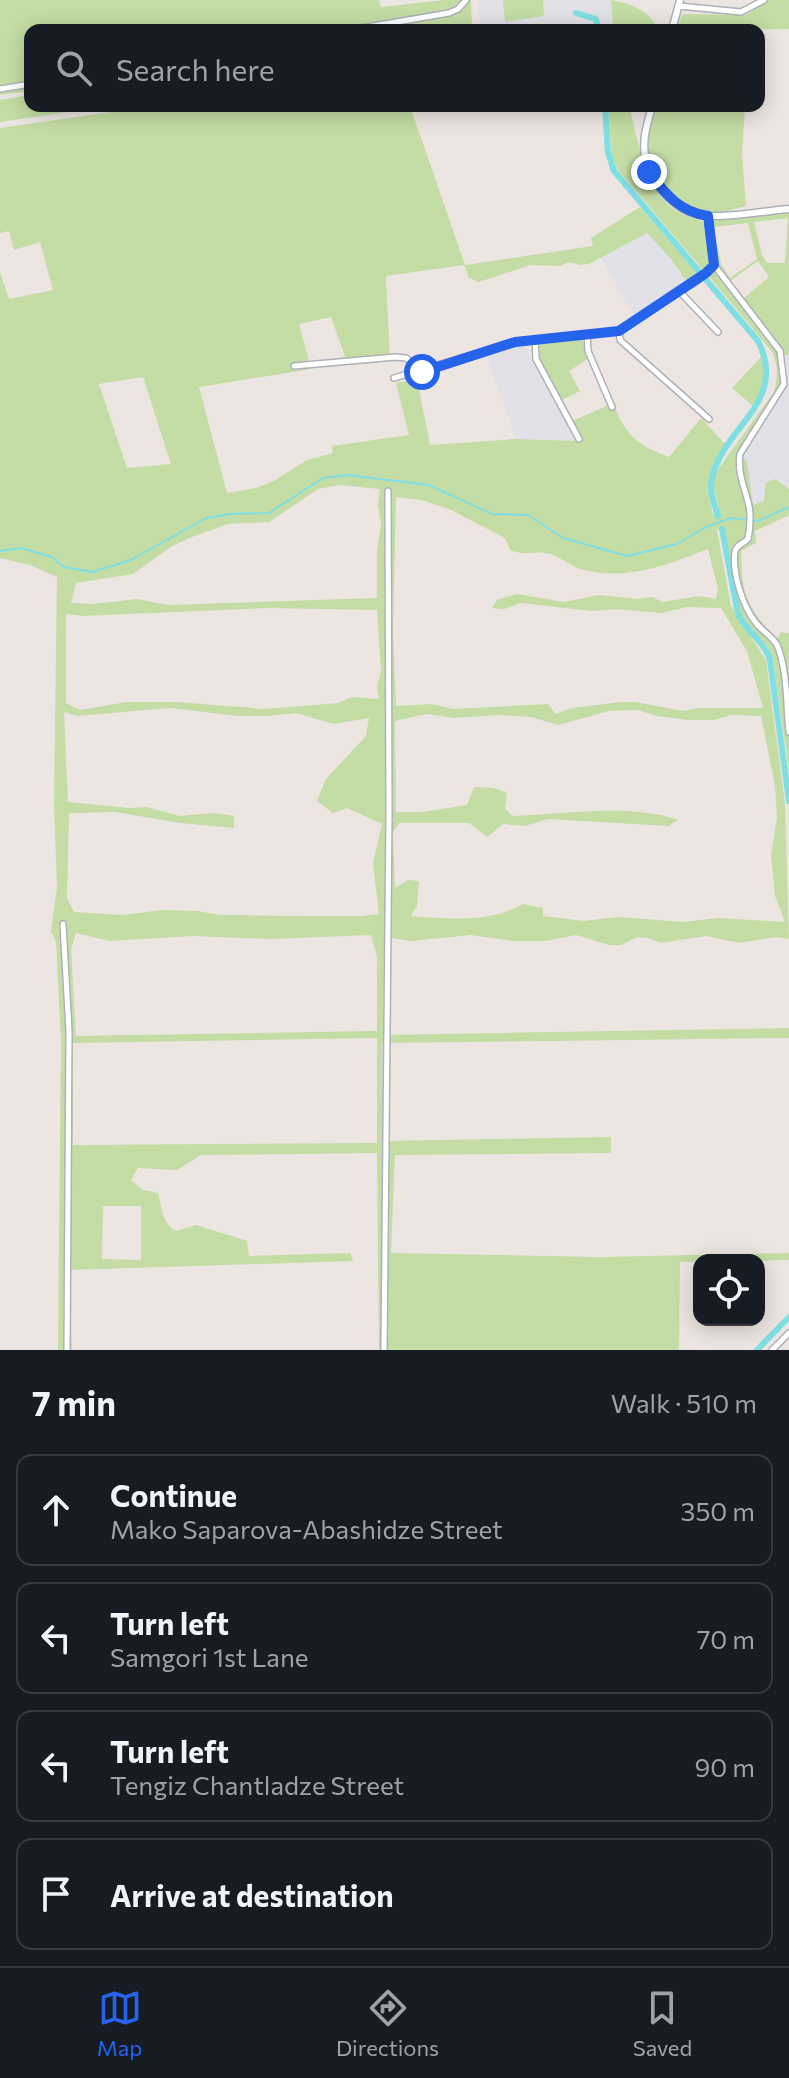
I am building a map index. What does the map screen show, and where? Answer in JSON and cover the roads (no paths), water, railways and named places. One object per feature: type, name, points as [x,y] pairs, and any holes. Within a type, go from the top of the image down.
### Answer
[{"type":"street","points":[[385,24],[449,13],[466,0]]},
{"type":"street","points":[[674,24],[680,3],[741,12],[764,0]]},
{"type":"street","points":[[0,89],[24,85]]},
{"type":"street","points":[[650,112],[644,137],[649,172],[664,193],[682,208],[708,216],[789,209]]},
{"type":"street","points":[[708,216],[714,265],[780,351],[784,384],[740,454],[740,474],[750,524],[748,539],[736,549],[737,577],[746,608],[777,646],[783,669],[789,732]]},
{"type":"street","points":[[394,378],[422,372],[496,346],[619,331],[697,281],[714,265]]},
{"type":"street","points":[[680,292],[718,332]]},
{"type":"street","points":[[619,331],[620,340],[709,419]]},
{"type":"street","points":[[587,334],[588,351],[612,407]]},
{"type":"street","points":[[535,340],[536,359],[579,439]]},
{"type":"street","points":[[294,366],[395,357],[406,358],[422,372]]},
{"type":"street","points":[[384,1350],[389,814],[388,491]]},
{"type":"street","points":[[63,924],[69,1031],[67,1350]]},
{"type":"street","points":[[772,1350],[789,1333]]},
{"type":"waterway","points":[[576,13],[596,19],[597,24]]},
{"type":"waterway","points":[[605,112],[608,152],[614,171],[758,341],[765,363],[766,381],[760,398],[719,459],[712,478],[718,516]]},
{"type":"waterway","points":[[0,551],[21,548],[52,557],[64,567],[92,572],[131,560],[206,518],[269,513],[323,478],[347,475],[429,485],[492,514],[528,515],[563,538],[627,556],[677,544],[706,527],[731,518],[758,521],[789,507]]},
{"type":"waterway","points":[[722,529],[738,614],[764,647],[770,660],[789,801]]},
{"type":"waterway","points":[[757,1350],[789,1317]]}]
